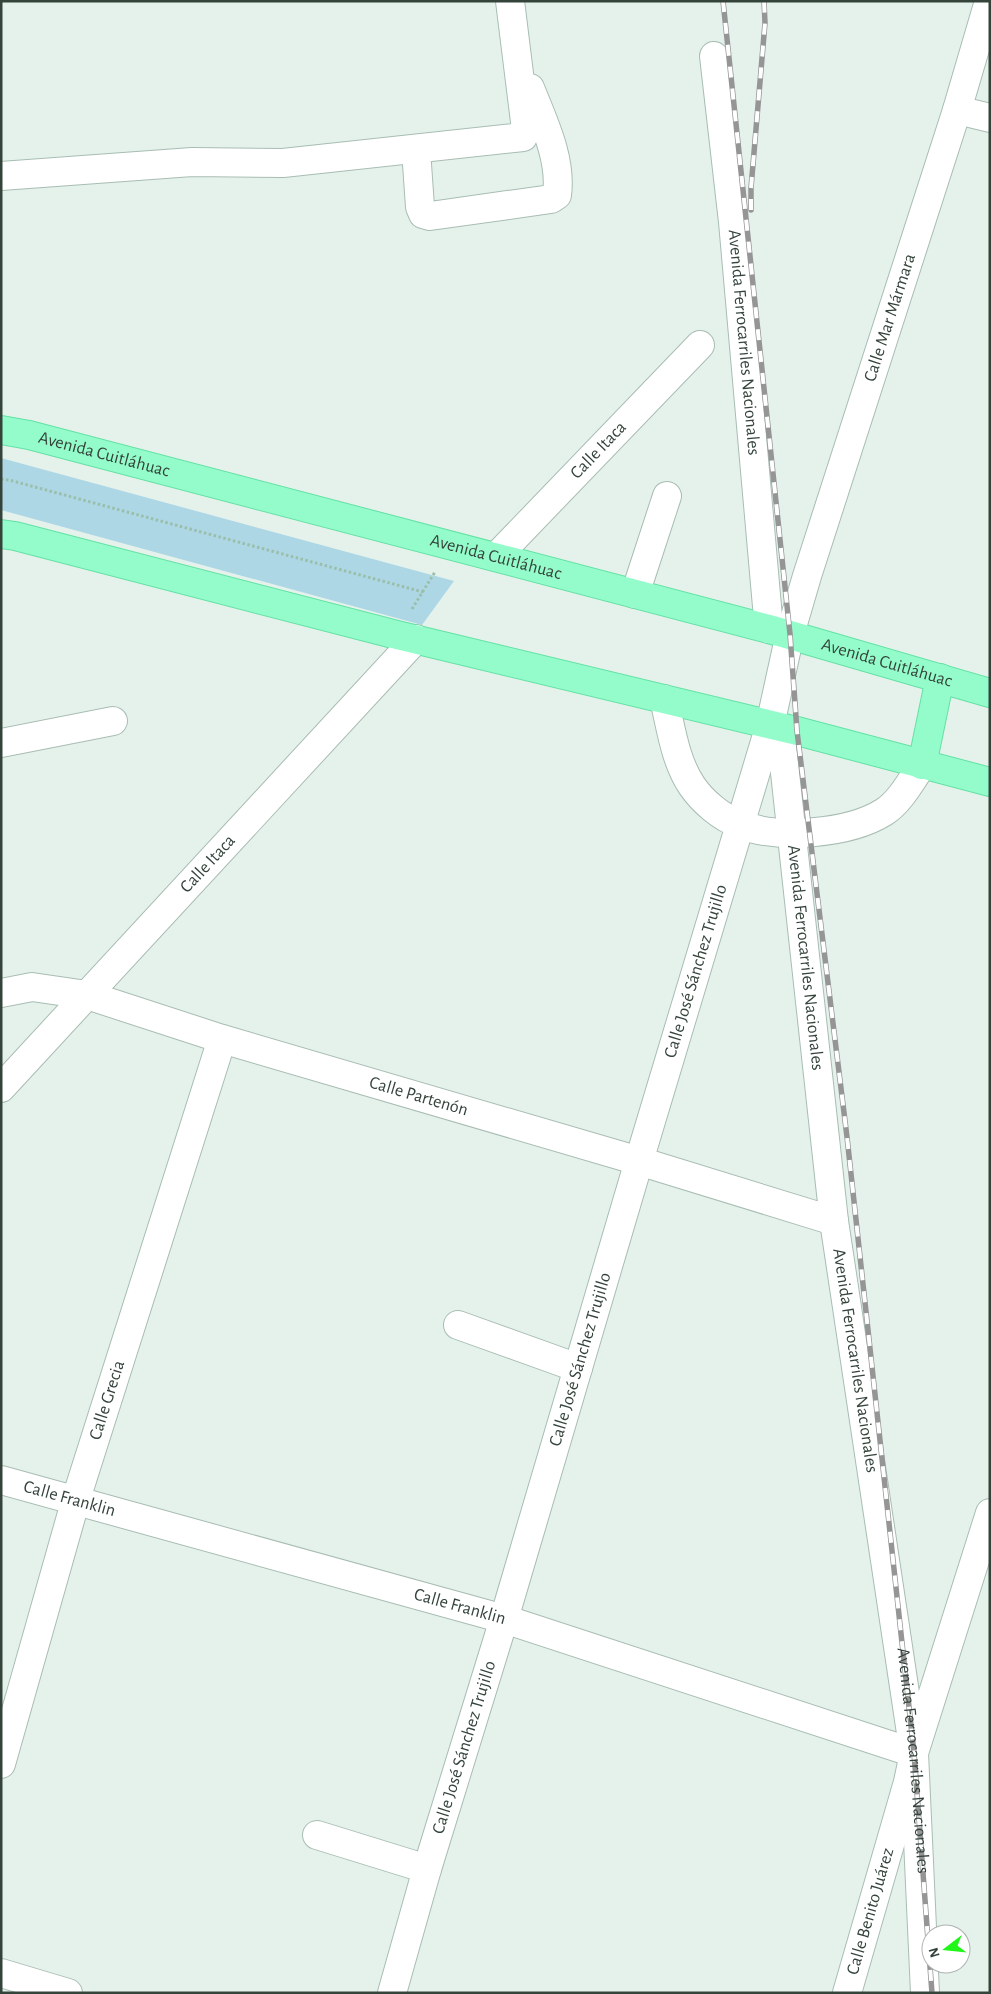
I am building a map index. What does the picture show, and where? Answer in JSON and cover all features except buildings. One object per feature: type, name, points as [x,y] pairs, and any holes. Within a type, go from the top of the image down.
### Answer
[{"type":"main road","name":"Avenida Cuitláhuac","points":[[1,430],[29,435],[780,631],[990,693]]},
{"type":"main road","points":[[1,534],[15,536],[407,637],[775,726],[990,782]]},
{"type":"main road","points":[[922,765],[940,678]]},
{"type":"street","points":[[1,176],[192,162],[283,163],[523,137],[526,130],[510,1]]},
{"type":"street","name":"Calle Mar Mármara","points":[[780,631],[810,566],[958,110],[989,1]]},
{"type":"street","name":"Avenida Ferrocarriles Nacionales","points":[[714,56],[780,631]]},
{"type":"street","points":[[416,150],[422,214],[430,216],[551,199],[557,195],[559,185],[550,137],[518,58]]},
{"type":"street","points":[[958,110],[990,118]]},
{"type":"street","name":"Calle Itaca","points":[[496,557],[700,345]]},
{"type":"street","points":[[635,594],[667,496]]},
{"type":"street","points":[[775,726],[780,631]]},
{"type":"street","name":"Calle Itaca","points":[[1,1088],[407,637]]},
{"type":"street","points":[[664,699],[679,758],[692,786],[711,808],[739,824],[759,829],[810,833],[829,831],[862,823],[885,812],[904,792],[922,765]]},
{"type":"street","points":[[1,743],[113,721]]},
{"type":"street","name":"Avenida Ferrocarriles Nacionales","points":[[775,726],[792,833],[834,1221],[914,1753],[925,1993]]},
{"type":"street","name":"Calle José Sánchez Trujillo","points":[[392,1993],[427,1869],[504,1619],[739,824],[775,726]]},
{"type":"street","name":"Calle Partenón","points":[[1,993],[32,987],[86,994],[222,1040],[639,1161],[834,1221]]},
{"type":"street","name":"Calle Grecia","points":[[1,1764],[76,1499],[222,1040]]},
{"type":"street","points":[[458,1325],[578,1368]]},
{"type":"street","name":"Calle Franklin","points":[[1,1480],[76,1499],[504,1619],[914,1753]]},
{"type":"street","name":"Calle Benito Juárez","points":[[847,1993],[908,1782],[914,1753],[990,1513]]},
{"type":"street","points":[[317,1835],[427,1869]]},
{"type":"street","points":[[1,1973],[68,1993]]},
{"type":"path","points":[[1,479],[423,592]]},
{"type":"path","points":[[407,637],[423,592],[450,545]]},
{"type":"shaded area","points":[[1,458],[454,581],[422,625],[1,510]]},
{"type":"railway","points":[[723,1],[790,634],[797,731],[847,1137],[914,1753],[932,1993]]},
{"type":"railway","points":[[751,210],[751,188],[765,23],[764,1]]}]
